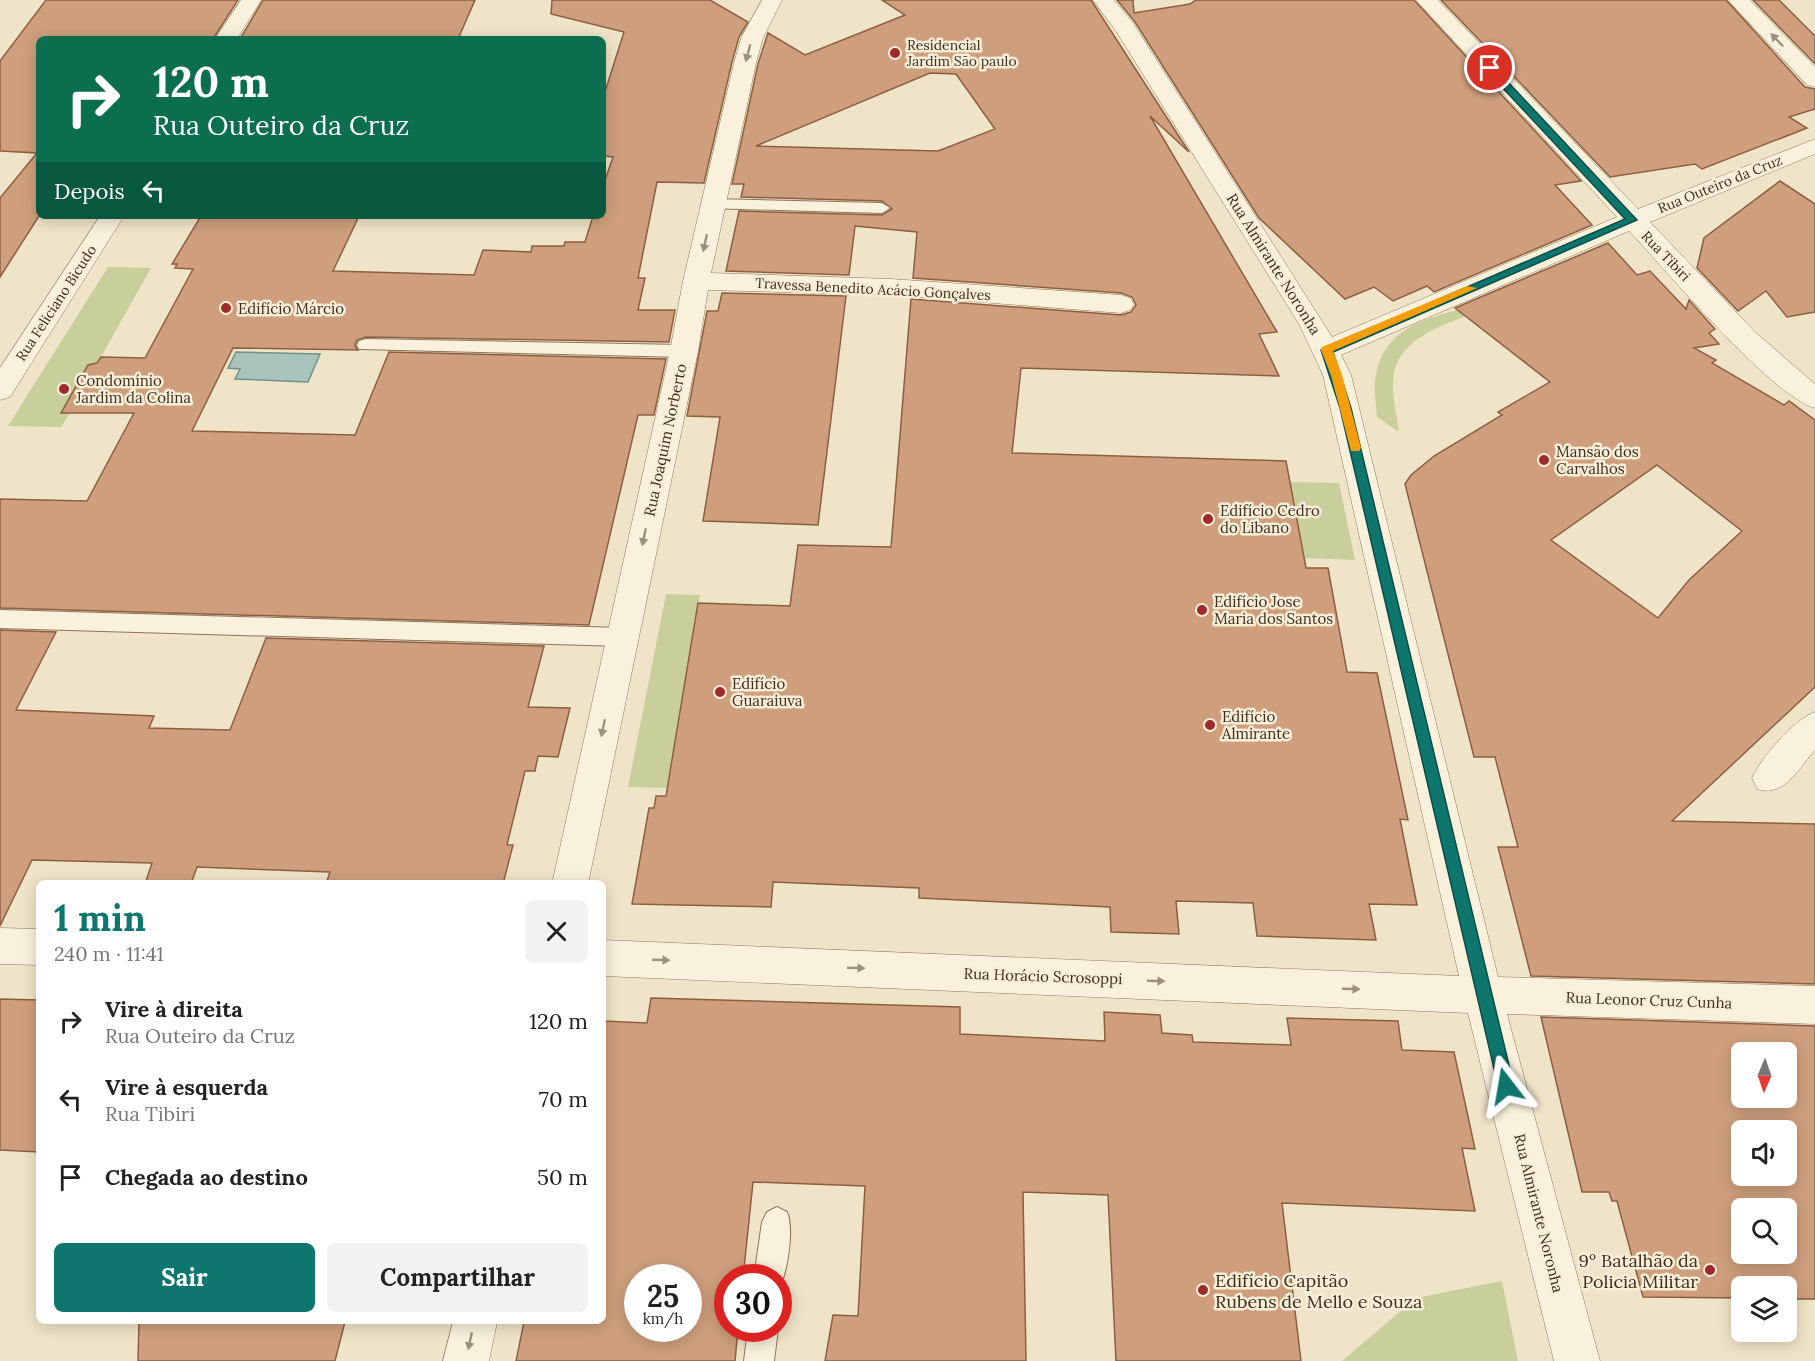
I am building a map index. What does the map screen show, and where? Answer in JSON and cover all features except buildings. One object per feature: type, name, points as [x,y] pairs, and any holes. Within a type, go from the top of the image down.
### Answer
[{"type":"street","points":[[228,36],[251,0]]},
{"type":"street","name":"Rua Joaquim Norberto","points":[[571,880],[684,351],[713,204],[752,38],[772,0]]},
{"type":"street","name":"Rua Tibiri","points":[[1426,0],[1746,338],[1794,383],[1815,398]]},
{"type":"street","points":[[1738,0],[1815,80]]},
{"type":"street","name":"Rua Almirante Noronha","points":[[1116,6],[1326,350],[1346,408],[1483,995],[1577,1361]]},
{"type":"street","name":"Rua Outeiro da Cruz","points":[[1326,350],[1632,220],[1815,146]]},
{"type":"street","name":"Rua Feliciano Bicudo","points":[[0,390],[110,219]]},
{"type":"street","name":"Travessa Benedito Acácio Gonçalves","points":[[696,281],[911,288],[1121,304]]},
{"type":"street","points":[[1769,778],[1815,726]]},
{"type":"street","points":[[0,946],[36,946]]},
{"type":"street","name":"Rua Horácio Scrosoppi","points":[[606,958],[1483,995]]},
{"type":"street","name":"Rua Leonor Cruz Cunha","points":[[1483,995],[1815,1005]]},
{"type":"street","points":[[466,1361],[475,1324]]},
{"type":"lane","points":[[713,204],[882,208]]},
{"type":"lane","points":[[366,345],[684,351]]},
{"type":"lane","points":[[0,619],[622,637]]},
{"type":"lane","points":[[771,1264],[777,1222]]},
{"type":"lane","points":[[759,1361],[761,1342]]},
{"type":"green space","points":[[108,267],[151,268],[101,357],[97,363],[88,366],[66,405],[73,408],[61,427],[8,426]]},
{"type":"green space","points":[[1458,310],[1466,316],[1419,338],[1401,356],[1395,368],[1394,400],[1399,432],[1377,417],[1375,385],[1380,360],[1395,338],[1406,330],[1431,318]]},
{"type":"green space","points":[[1290,482],[1339,483],[1355,560],[1304,558]]},
{"type":"green space","points":[[666,594],[700,595],[667,788],[628,787]]},
{"type":"green space","points":[[1502,1281],[1518,1361],[1342,1361],[1416,1298]]},
{"type":"water","points":[[236,352],[320,354],[308,382],[235,379],[240,369],[228,368]]},
{"type":"slow traffic","points":[[1355,448],[1346,408],[1326,350],[1471,288]]},
{"type":"place","name":"Residencial Jardim São paulo","points":[[895,53]]},
{"type":"place","name":"Edifício Márcio","points":[[226,308]]},
{"type":"place","name":"Condomínio Jardim da Colina","points":[[64,389]]},
{"type":"place","name":"Mansão dos Carvalhos","points":[[1544,460]]},
{"type":"place","name":"Edifício Cedro do Libano","points":[[1208,519]]},
{"type":"place","name":"Edifício Jose Maria dos Santos","points":[[1202,610]]},
{"type":"place","name":"Edifício Guaraiuva","points":[[720,692]]},
{"type":"place","name":"Edifício Almirante","points":[[1210,725]]},
{"type":"place","name":"9º Batalhão da Policia Militar","points":[[1710,1270]]},
{"type":"place","name":"Edifício Capitão Rubens de Mello e Souza","points":[[1203,1290]]},
{"type":"route","points":[[1490,68],[1632,220],[1326,350],[1346,408],[1506,1086]]}]
